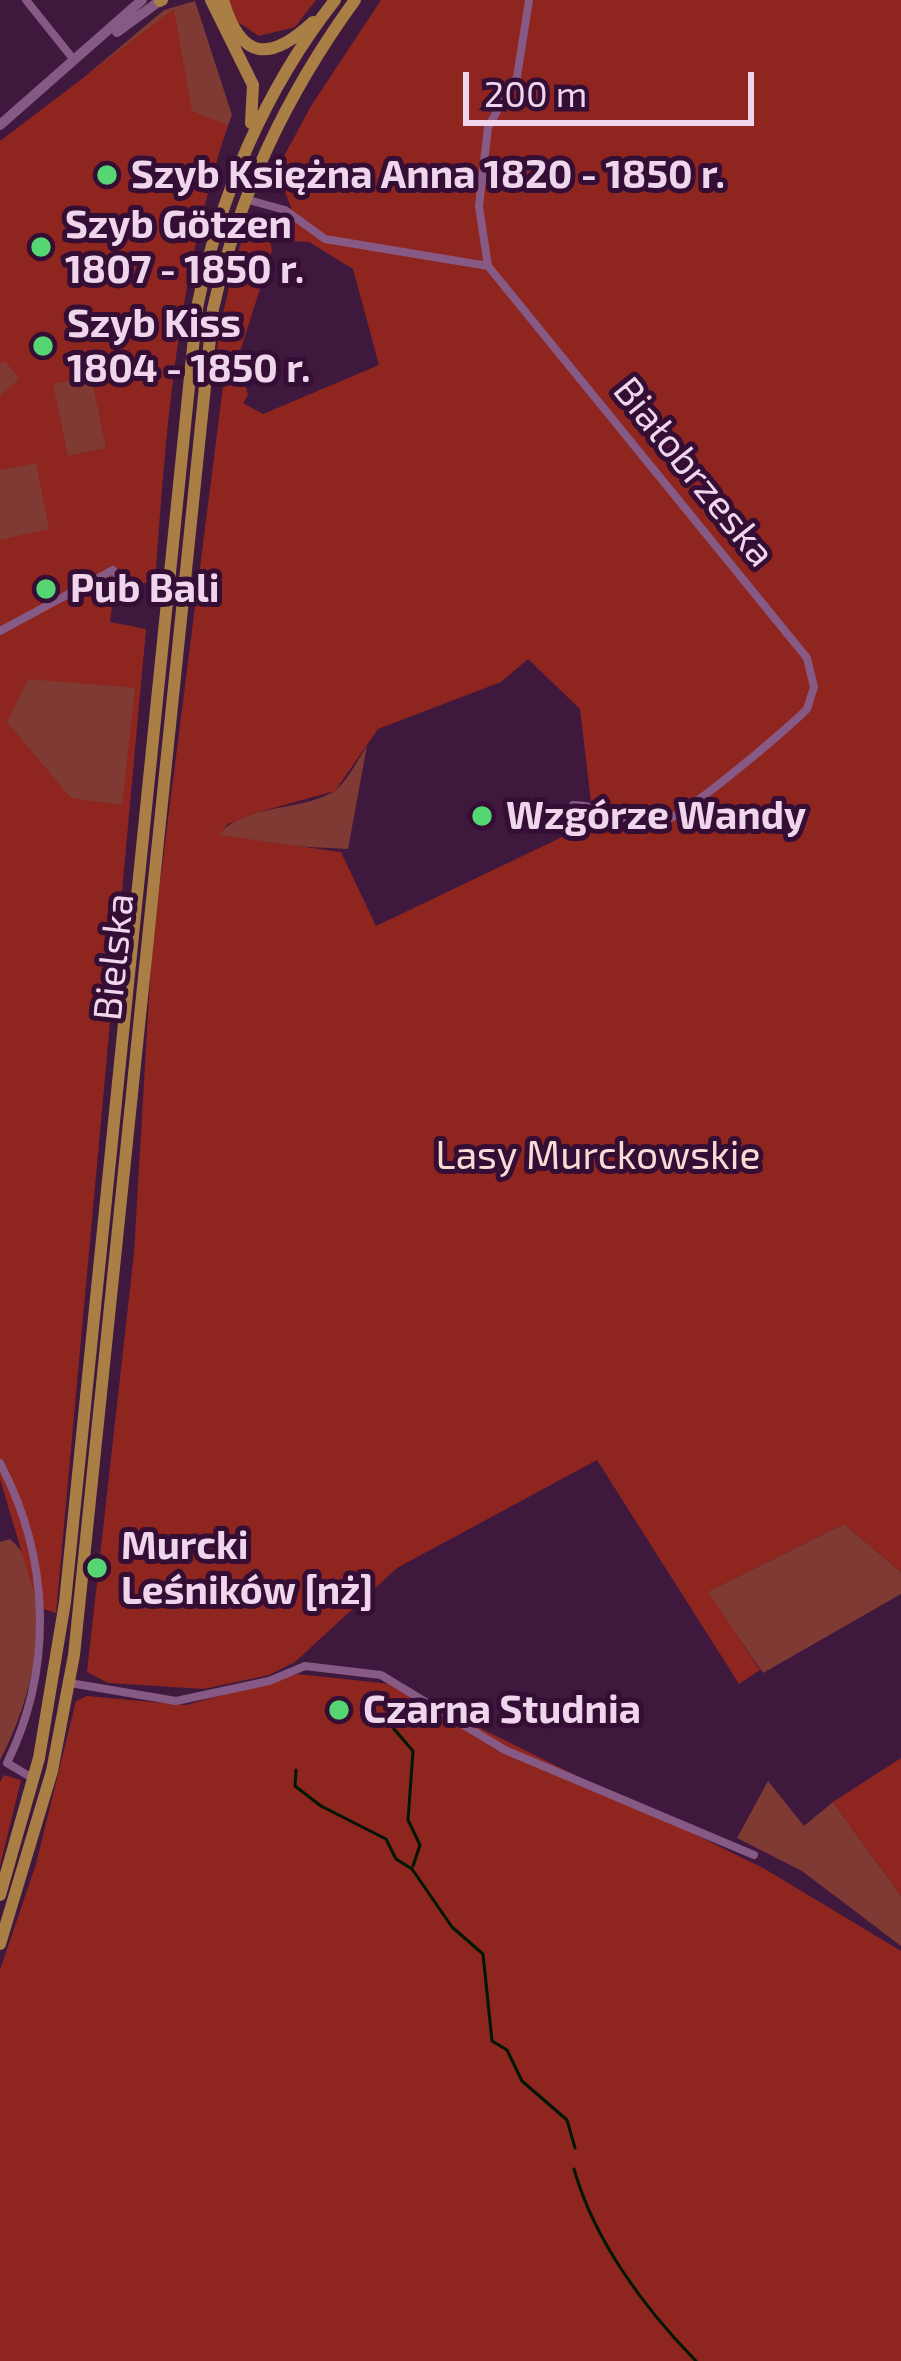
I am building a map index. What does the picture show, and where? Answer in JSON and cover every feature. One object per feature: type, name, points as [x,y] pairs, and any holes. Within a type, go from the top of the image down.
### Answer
[{"type":"main road","name":"Bielska","points":[[0,1945],[52,1771],[70,1683],[204,368],[223,267],[244,199],[301,80],[355,0]]},
{"type":"main road","points":[[217,3],[241,40],[265,51],[287,44],[331,5]]},
{"type":"main road","points":[[217,3],[256,94],[242,159]]},
{"type":"main road","name":"Bielska","points":[[0,1895],[34,1779],[65,1602],[188,366],[201,287],[242,159],[292,62],[331,5]]},
{"type":"street","points":[[26,0],[76,62]]},
{"type":"street","points":[[76,62],[142,0]]},
{"type":"street","points":[[0,125],[161,0]]},
{"type":"street","points":[[244,199],[285,210],[325,238],[488,266],[479,206],[488,127],[518,77],[529,0]]},
{"type":"street","name":"Białobrzeska","points":[[488,266],[807,658],[814,675],[807,709],[681,814],[655,824],[593,805],[574,805]]},
{"type":"street","points":[[0,632],[113,570],[126,588]]},
{"type":"street","points":[[0,1463],[28,1532],[42,1621],[32,1692],[7,1763],[34,1779]]},
{"type":"street","points":[[70,1683],[176,1700],[248,1686],[305,1666],[381,1675],[505,1750],[754,1856]]},
{"type":"shaded area","points":[[195,1],[232,115],[202,194],[108,623],[146,630],[125,816],[0,798],[0,148],[164,10]]},
{"type":"shaded area","points":[[367,746],[348,849],[273,845],[218,835],[243,818],[333,792]]},
{"type":"shaded area","points":[[844,1524],[901,1572],[901,1594],[763,1673],[707,1592]]},
{"type":"shaded area","points":[[10,1539],[27,1560],[39,1616],[31,1679],[0,1760],[0,1542]]},
{"type":"shaded area","points":[[768,1781],[804,1826],[833,1802],[901,1896],[901,1946],[802,1871],[737,1838]]},
{"type":"green space","points":[[228,0],[316,0],[295,27],[259,36],[233,19]]},
{"type":"green space","name":"Lasy Murckowskie","points":[[381,0],[901,0],[901,1572],[844,1524],[708,1592],[760,1670],[739,1684],[597,1460],[397,1568],[295,1662],[269,1675],[204,1689],[108,1683],[87,1672],[134,1253],[152,946],[223,386],[215,379],[218,339],[246,224],[267,224],[272,251],[238,358],[248,395],[243,403],[263,414],[379,365],[353,269],[309,242],[288,241],[291,208],[277,169],[311,106]],"holes":[[[528,659],[580,709],[591,802],[581,828],[376,926],[341,852],[219,835],[228,824],[259,812],[335,791],[378,729],[501,682]]]},
{"type":"green space","points":[[174,9],[192,111],[228,125],[197,240],[176,353],[155,586],[116,575],[110,622],[146,629],[56,1613],[38,1607],[0,1479],[0,540],[49,529],[36,463],[0,470],[0,396],[19,379],[5,361],[0,364],[0,141]],"holes":[[[91,376],[106,448],[68,456],[53,384]],[[28,679],[135,688],[122,805],[71,798],[7,722]]]},
{"type":"green space","points":[[297,1674],[391,1684],[765,1869],[901,1951],[901,2361],[0,2361],[0,1970],[36,1864],[76,1701],[87,1696],[186,1705]]},
{"type":"green space","points":[[901,1758],[901,1896],[833,1802]]},
{"type":"green space","points":[[4,1775],[21,1780],[0,1866],[0,1782]]},
{"type":"waterway","points":[[394,1729],[413,1751],[408,1820],[420,1845],[413,1866]]},
{"type":"waterway","points":[[296,1770],[295,1786],[321,1806],[386,1839],[396,1859],[412,1869],[452,1927],[483,1954],[492,2041],[507,2050],[522,2081],[567,2120],[575,2148]]},
{"type":"waterway","points":[[574,2169],[594,2222],[623,2272],[696,2361]]},
{"type":"place","name":"Szyb Księżna Anna 1820 - 1850 r.","points":[[107,175]]},
{"type":"place","name":"Szyb Götzen 1807 - 1850 r.","points":[[41,247]]},
{"type":"place","name":"Szyb Kiss 1804 - 1850 r.","points":[[43,346]]},
{"type":"place","name":"Pub Bali","points":[[46,589]]},
{"type":"place","name":"Wzgórze Wandy","points":[[482,816]]},
{"type":"place","name":"Murcki Leśników [nż]","points":[[97,1568]]},
{"type":"place","name":"Czarna Studnia","points":[[339,1710]]}]
